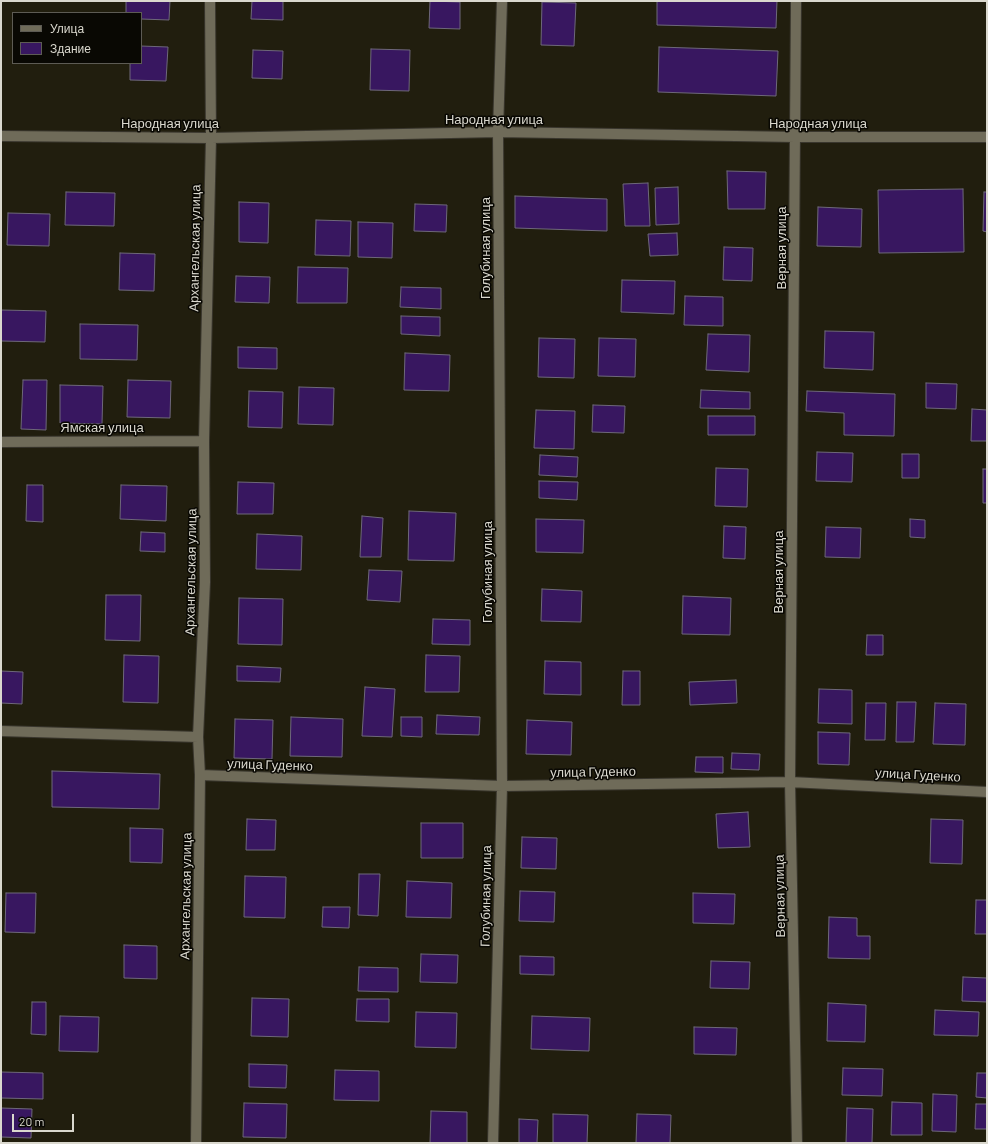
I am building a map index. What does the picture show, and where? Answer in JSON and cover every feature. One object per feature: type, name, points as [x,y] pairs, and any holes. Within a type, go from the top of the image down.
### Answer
[{"type":"street","name":"Архангельская улица","points":[[196,1143],[200,775],[198,736],[206,582],[204,441],[210,138],[210,1]]},
{"type":"street","name":"Голубиная улица","points":[[493,1143],[502,786],[498,132],[502,1]]},
{"type":"street","name":"Верная улица","points":[[796,1],[790,782],[797,1143]]},
{"type":"street","name":"Народная улица","points":[[1,136],[210,138],[498,132],[796,137],[987,137]]},
{"type":"street","name":"Ямская улица","points":[[1,442],[204,441]]},
{"type":"street","points":[[1,731],[198,736]]},
{"type":"street","name":"улица Гуденко","points":[[200,775],[502,786],[790,782],[987,792]]},
{"type":"building","points":[[126,1],[170,1],[169,20],[142,19],[142,12],[126,12]]},
{"type":"building","points":[[252,1],[283,1],[283,20],[251,19]]},
{"type":"building","points":[[430,1],[460,2],[460,29],[429,28]]},
{"type":"building","points":[[657,1],[777,1],[776,28],[657,25]]},
{"type":"building","points":[[542,2],[576,3],[574,46],[541,45]]},
{"type":"building","points":[[142,46],[168,47],[166,81],[130,80],[130,64],[142,64]]},
{"type":"building","points":[[659,47],[778,51],[776,96],[658,92]]},
{"type":"building","points":[[371,49],[410,50],[409,91],[370,90]]},
{"type":"building","points":[[253,50],[283,51],[282,79],[252,78]]},
{"type":"building","points":[[727,171],[766,172],[765,209],[728,209]]},
{"type":"building","points":[[648,183],[650,226],[625,226],[623,184]]},
{"type":"building","points":[[678,187],[679,224],[656,225],[655,188]]},
{"type":"building","points":[[963,189],[964,252],[879,253],[878,190]]},
{"type":"building","points":[[66,192],[115,193],[114,226],[65,225]]},
{"type":"building","points":[[984,192],[987,192],[987,232],[983,231]]},
{"type":"building","points":[[515,196],[607,199],[607,231],[515,228]]},
{"type":"building","points":[[239,202],[269,203],[268,243],[239,242]]},
{"type":"building","points":[[415,204],[447,205],[446,232],[414,231]]},
{"type":"building","points":[[818,207],[862,209],[861,247],[817,246]]},
{"type":"building","points":[[8,213],[50,214],[49,246],[7,245]]},
{"type":"building","points":[[316,220],[351,221],[350,256],[315,255]]},
{"type":"building","points":[[358,222],[393,223],[392,258],[358,257]]},
{"type":"building","points":[[677,233],[678,255],[650,256],[648,234]]},
{"type":"building","points":[[724,247],[753,248],[752,281],[723,280]]},
{"type":"building","points":[[120,253],[155,254],[154,291],[119,290]]},
{"type":"building","points":[[298,267],[348,268],[347,303],[297,303]]},
{"type":"building","points":[[236,276],[270,277],[269,303],[235,302]]},
{"type":"building","points":[[622,280],[675,281],[674,314],[621,312]]},
{"type":"building","points":[[401,287],[441,288],[441,309],[400,307]]},
{"type":"building","points":[[685,296],[723,297],[723,326],[684,325]]},
{"type":"building","points":[[1,310],[46,311],[45,342],[1,341]]},
{"type":"building","points":[[401,316],[440,317],[440,336],[401,334]]},
{"type":"building","points":[[80,324],[138,325],[137,360],[80,359]]},
{"type":"building","points":[[825,331],[874,332],[873,370],[824,368]]},
{"type":"building","points":[[708,334],[750,335],[749,372],[706,370]]},
{"type":"building","points":[[539,338],[575,339],[574,378],[538,377]]},
{"type":"building","points":[[599,338],[636,339],[635,377],[598,376]]},
{"type":"building","points":[[238,347],[277,348],[277,369],[238,368]]},
{"type":"building","points":[[405,353],[450,355],[449,391],[404,390]]},
{"type":"building","points":[[23,380],[47,380],[46,430],[21,429]]},
{"type":"building","points":[[128,380],[171,381],[170,418],[127,417]]},
{"type":"building","points":[[926,383],[957,384],[956,409],[926,408]]},
{"type":"building","points":[[60,385],[103,386],[102,424],[60,423]]},
{"type":"building","points":[[299,387],[334,388],[333,425],[298,424]]},
{"type":"building","points":[[701,390],[750,392],[750,409],[700,408]]},
{"type":"building","points":[[249,391],[283,392],[282,428],[248,427]]},
{"type":"building","points":[[807,391],[895,394],[894,436],[844,435],[844,413],[806,411]]},
{"type":"building","points":[[593,405],[625,406],[624,433],[592,432]]},
{"type":"building","points":[[972,409],[987,410],[987,441],[971,441]]},
{"type":"building","points":[[536,410],[575,411],[574,449],[534,448]]},
{"type":"building","points":[[708,416],[755,416],[755,435],[708,435]]},
{"type":"building","points":[[817,452],[853,453],[852,482],[816,481]]},
{"type":"building","points":[[902,454],[919,454],[919,478],[902,478]]},
{"type":"building","points":[[540,455],[578,457],[577,477],[539,475]]},
{"type":"building","points":[[716,468],[748,469],[747,507],[715,506]]},
{"type":"building","points":[[983,469],[987,469],[987,503],[983,503]]},
{"type":"building","points":[[539,481],[578,482],[577,500],[539,498]]},
{"type":"building","points":[[238,482],[274,483],[273,514],[237,514]]},
{"type":"building","points":[[27,485],[43,485],[43,522],[26,521]]},
{"type":"building","points":[[121,485],[167,486],[166,521],[120,519]]},
{"type":"building","points":[[409,511],[456,513],[454,561],[408,560]]},
{"type":"building","points":[[362,516],[383,518],[381,557],[360,557]]},
{"type":"building","points":[[536,519],[584,520],[583,553],[536,552]]},
{"type":"building","points":[[910,519],[925,520],[925,538],[910,537]]},
{"type":"building","points":[[724,526],[746,527],[745,559],[723,558]]},
{"type":"building","points":[[826,527],[861,528],[860,558],[825,557]]},
{"type":"building","points":[[141,532],[165,533],[165,552],[140,551]]},
{"type":"building","points":[[257,534],[302,536],[301,570],[256,569]]},
{"type":"building","points":[[369,570],[402,571],[400,602],[367,600]]},
{"type":"building","points":[[542,589],[582,591],[581,622],[541,621]]},
{"type":"building","points":[[106,595],[141,595],[140,641],[105,640]]},
{"type":"building","points":[[683,596],[731,598],[730,635],[682,634]]},
{"type":"building","points":[[239,598],[283,599],[282,645],[238,644]]},
{"type":"building","points":[[433,619],[470,620],[470,645],[432,644]]},
{"type":"building","points":[[867,635],[883,635],[883,655],[866,655]]},
{"type":"building","points":[[124,655],[159,656],[158,703],[123,702]]},
{"type":"building","points":[[426,655],[460,656],[459,692],[425,692]]},
{"type":"building","points":[[545,661],[581,662],[581,695],[544,694]]},
{"type":"building","points":[[237,666],[281,668],[280,682],[237,681]]},
{"type":"building","points":[[1,671],[23,672],[22,704],[1,703]]},
{"type":"building","points":[[623,671],[640,671],[640,705],[622,705]]},
{"type":"building","points":[[736,680],[737,703],[690,705],[689,682]]},
{"type":"building","points":[[365,687],[395,689],[392,737],[362,736]]},
{"type":"building","points":[[819,689],[852,690],[852,724],[818,723]]},
{"type":"building","points":[[897,702],[916,702],[914,742],[896,742]]},
{"type":"building","points":[[866,703],[886,703],[885,740],[865,740]]},
{"type":"building","points":[[935,703],[966,704],[965,745],[933,744]]},
{"type":"building","points":[[437,715],[480,717],[479,735],[436,734]]},
{"type":"building","points":[[291,717],[343,719],[342,757],[290,756]]},
{"type":"building","points":[[401,717],[422,717],[422,737],[401,736]]},
{"type":"building","points":[[235,719],[273,720],[272,759],[234,758]]},
{"type":"building","points":[[527,720],[572,722],[571,755],[526,754]]},
{"type":"building","points":[[818,732],[850,733],[849,765],[818,764]]},
{"type":"building","points":[[732,753],[760,754],[759,770],[731,769]]},
{"type":"building","points":[[696,757],[723,757],[723,773],[695,772]]},
{"type":"building","points":[[52,771],[160,774],[159,809],[52,807]]},
{"type":"building","points":[[748,812],[750,847],[718,848],[716,814]]},
{"type":"building","points":[[247,819],[276,820],[275,850],[246,850]]},
{"type":"building","points":[[931,819],[963,820],[962,864],[930,863]]},
{"type":"building","points":[[421,823],[463,823],[463,858],[421,858]]},
{"type":"building","points":[[130,828],[163,829],[162,863],[130,862]]},
{"type":"building","points":[[522,837],[557,838],[556,869],[521,868]]},
{"type":"building","points":[[359,874],[380,874],[378,916],[358,915]]},
{"type":"building","points":[[245,876],[286,877],[285,918],[244,917]]},
{"type":"building","points":[[407,881],[452,883],[451,918],[406,917]]},
{"type":"building","points":[[520,891],[555,892],[554,922],[519,921]]},
{"type":"building","points":[[6,893],[36,893],[35,933],[5,932]]},
{"type":"building","points":[[693,893],[735,894],[734,924],[693,923]]},
{"type":"building","points":[[976,900],[987,900],[987,934],[975,934]]},
{"type":"building","points":[[323,907],[350,907],[349,928],[322,927]]},
{"type":"building","points":[[829,917],[857,918],[857,936],[870,936],[870,959],[828,958]]},
{"type":"building","points":[[124,945],[157,946],[157,979],[124,978]]},
{"type":"building","points":[[421,954],[458,955],[457,983],[420,982]]},
{"type":"building","points":[[520,956],[554,957],[554,975],[520,974]]},
{"type":"building","points":[[711,961],[750,962],[749,989],[710,988]]},
{"type":"building","points":[[359,967],[398,968],[398,992],[358,991]]},
{"type":"building","points":[[963,977],[987,978],[987,1002],[962,1001]]},
{"type":"building","points":[[252,998],[289,999],[288,1037],[251,1036]]},
{"type":"building","points":[[357,999],[389,999],[389,1022],[356,1021]]},
{"type":"building","points":[[32,1002],[46,1002],[46,1035],[31,1034]]},
{"type":"building","points":[[828,1003],[866,1005],[865,1042],[827,1041]]},
{"type":"building","points":[[935,1010],[979,1012],[978,1036],[934,1035]]},
{"type":"building","points":[[416,1012],[457,1013],[456,1048],[415,1047]]},
{"type":"building","points":[[60,1016],[99,1017],[98,1052],[59,1051]]},
{"type":"building","points":[[532,1016],[590,1018],[589,1051],[531,1049]]},
{"type":"building","points":[[694,1027],[737,1028],[736,1055],[694,1054]]},
{"type":"building","points":[[249,1064],[287,1065],[286,1088],[249,1087]]},
{"type":"building","points":[[843,1068],[883,1069],[882,1096],[842,1095]]},
{"type":"building","points":[[335,1070],[379,1071],[379,1101],[334,1100]]},
{"type":"building","points":[[1,1072],[43,1073],[43,1099],[1,1098]]},
{"type":"building","points":[[977,1073],[987,1073],[987,1098],[976,1097]]},
{"type":"building","points":[[933,1094],[957,1095],[956,1132],[932,1131]]},
{"type":"building","points":[[892,1102],[922,1103],[922,1135],[891,1135]]},
{"type":"building","points":[[244,1103],[287,1104],[286,1138],[243,1137]]},
{"type":"building","points":[[976,1104],[987,1104],[987,1129],[975,1129]]},
{"type":"building","points":[[1,1108],[32,1109],[31,1138],[1,1137]]},
{"type":"building","points":[[847,1108],[873,1109],[872,1143],[846,1143]]},
{"type":"building","points":[[431,1111],[467,1112],[467,1143],[430,1143]]},
{"type":"building","points":[[553,1114],[588,1115],[587,1143],[553,1143]]},
{"type":"building","points":[[637,1114],[671,1115],[670,1143],[636,1143]]},
{"type":"building","points":[[519,1119],[538,1120],[537,1143],[519,1143]]}]
